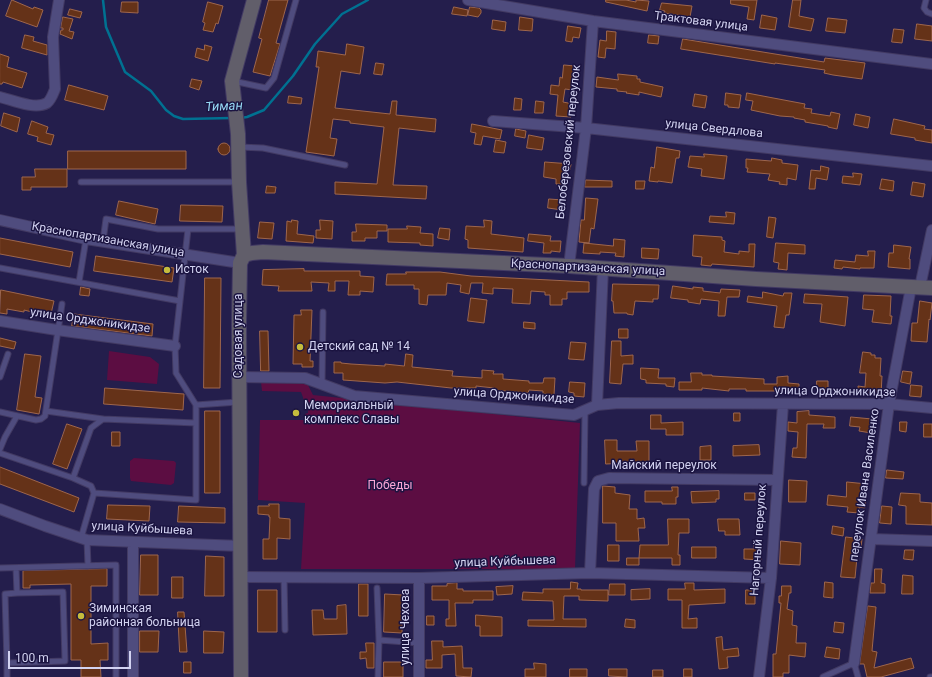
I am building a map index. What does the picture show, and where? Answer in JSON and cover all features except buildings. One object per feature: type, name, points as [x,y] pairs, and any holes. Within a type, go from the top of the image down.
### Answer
[{"type":"street","points":[[0,97],[36,106],[46,103],[52,97],[55,89],[53,37],[59,0]]},
{"type":"street","name":"Садовая улица","points":[[241,677],[239,377],[242,229],[238,140],[232,81],[254,0]]},
{"type":"street","name":"Трактовая улица","points":[[468,0],[593,21],[932,64]]},
{"type":"street","name":"Белоберезовский переулок","points":[[570,266],[586,128],[593,21]]},
{"type":"street","name":"улица Свердлова","points":[[493,121],[586,128],[932,166]]},
{"type":"street","name":"Краснопартизанская улица","points":[[0,220],[86,239],[185,254],[242,259],[252,253],[264,252],[570,266],[756,279],[921,287]]},
{"type":"street","name":"переулок Ивана Василенко","points":[[854,664],[889,404],[921,287],[932,230]]},
{"type":"street","points":[[597,405],[603,268]]},
{"type":"street","name":"улица Орджоникидзе","points":[[0,321],[176,346]]},
{"type":"street","name":"улица Орджоникидзе","points":[[239,377],[305,378],[354,396],[574,415],[597,405],[619,403],[889,404],[932,408]]},
{"type":"street","name":"Нагорный переулок","points":[[759,677],[770,578],[783,404]]},
{"type":"street","name":"Майский переулок","points":[[590,573],[594,488],[598,481],[609,478],[777,480]]},
{"type":"street","name":"улица Куйбышева","points":[[0,508],[45,526],[84,539],[241,546]]},
{"type":"street","points":[[871,539],[932,541]]},
{"type":"street","points":[[133,542],[133,677]]},
{"type":"street","name":"улица Куйбышева","points":[[241,576],[420,578],[590,573],[770,578]]},
{"type":"street","name":"улица Чехова","points":[[419,677],[420,578]]},
{"type":"lane","points":[[232,81],[266,88],[274,78],[296,0]]},
{"type":"lane","points":[[926,0],[924,8],[926,12],[932,14]]},
{"type":"lane","points":[[238,140],[263,148],[345,165]]},
{"type":"lane","points":[[81,182],[239,182]]},
{"type":"lane","points":[[103,241],[106,219],[158,229],[242,229]]},
{"type":"lane","points":[[94,493],[196,500],[196,405],[176,373],[176,346],[188,229]]},
{"type":"lane","points":[[79,282],[86,239]]},
{"type":"lane","points":[[0,268],[180,301]]},
{"type":"lane","points":[[0,412],[36,420],[43,418],[46,412],[62,304]]},
{"type":"lane","points":[[322,385],[323,312]]},
{"type":"lane","points":[[0,377],[8,354]]},
{"type":"lane","points":[[196,405],[239,402]]},
{"type":"lane","points":[[584,482],[585,411]]},
{"type":"lane","points":[[46,412],[103,419],[196,423]]},
{"type":"lane","points":[[0,449],[4,437],[17,416]]},
{"type":"lane","points":[[73,478],[91,428],[103,419]]},
{"type":"lane","points":[[0,453],[73,478],[91,486],[94,493],[84,539],[88,566]]},
{"type":"lane","points":[[0,568],[116,565],[116,677]]},
{"type":"lane","points":[[16,568],[17,593]]},
{"type":"lane","points":[[284,577],[285,630]]},
{"type":"lane","points":[[377,588],[379,640],[378,677]]},
{"type":"lane","points":[[7,663],[64,662],[62,592],[5,594],[7,677]]},
{"type":"lane","points":[[379,640],[419,643]]},
{"type":"lane","points":[[823,677],[854,664],[858,677]]},
{"type":"green space","points":[[109,351],[150,357],[159,364],[157,384],[107,380]]},
{"type":"green space","name":"Победы","points":[[261,382],[307,383],[313,395],[580,423],[575,569],[301,569],[305,503],[258,500],[260,420],[304,420],[305,414],[308,413],[308,402],[305,403],[301,392],[262,391]]},
{"type":"green space","points":[[134,458],[174,461],[176,463],[174,483],[171,485],[131,481],[130,461]]},
{"type":"waterway","name":"Тиман","points":[[103,0],[106,27],[125,72],[151,91],[166,110],[174,116],[183,119],[232,118]]},
{"type":"waterway","name":"Тиман","points":[[241,118],[264,110],[293,76],[315,44],[342,14],[368,0]]},
{"type":"place","name":"Исток","points":[[167,270]]},
{"type":"place","name":"Детский сад № 14","points":[[300,347]]},
{"type":"place","name":"Мемориальный комплекс Славы","points":[[296,413]]},
{"type":"place","name":"Зиминская районная больница","points":[[81,616]]}]
